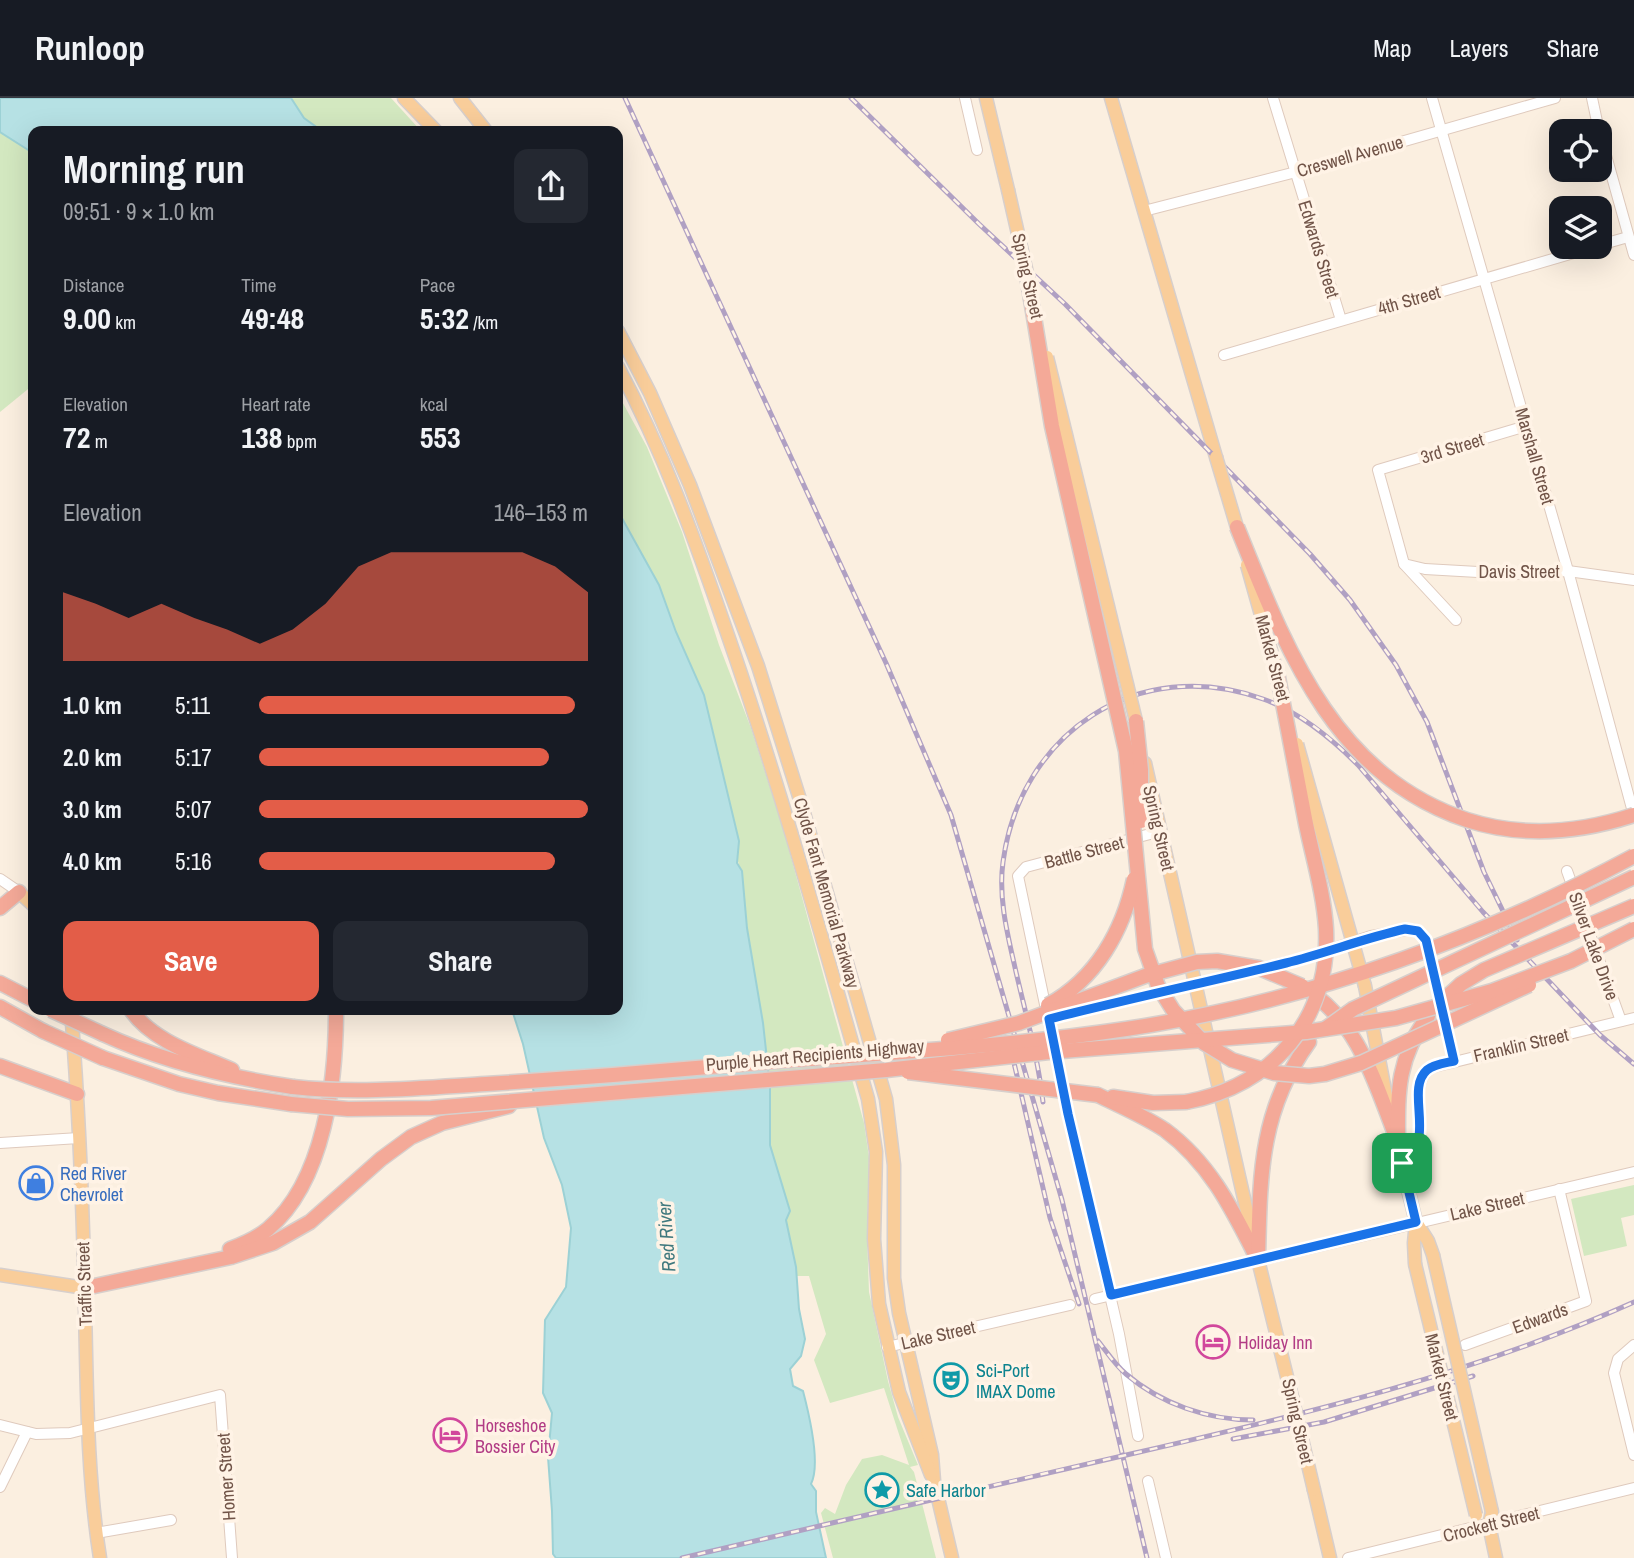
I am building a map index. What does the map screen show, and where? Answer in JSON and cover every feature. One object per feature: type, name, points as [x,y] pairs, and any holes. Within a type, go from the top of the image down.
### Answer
[{"type":"highway","points":[[1027,275],[1052,426],[1126,751],[1145,949],[1158,986],[1181,1020],[1217,1052],[1247,1066],[1290,1075],[1325,1074],[1361,1063],[1520,990],[1571,961]]},
{"type":"highway","points":[[1237,527],[1275,622],[1306,682],[1347,740],[1389,780],[1445,812],[1506,829],[1564,831],[1597,826],[1634,815]]},
{"type":"highway","points":[[886,1070],[1153,1103],[1186,1102],[1219,1095],[1264,1070],[1296,1036],[1313,1006],[1326,956],[1323,901],[1277,672]]},
{"type":"highway","points":[[993,1029],[1063,997],[1098,964],[1117,930],[1131,894],[1141,836],[1141,770],[1136,721]]},
{"type":"highway","name":"Purple Heart Recipients Highway","points":[[62,1015],[145,1052],[200,1069],[293,1087],[370,1091],[1036,1041],[1129,1029],[1282,997],[1358,974],[1476,930],[1568,890],[1634,856]]},
{"type":"highway","points":[[1258,1261],[1260,1180],[1264,1148],[1280,1089],[1309,1042],[1353,1009],[1634,877]]},
{"type":"highway","points":[[0,908],[19,892]]},
{"type":"highway","points":[[1400,1156],[1398,1097],[1403,1065],[1409,1044],[1427,1016],[1450,992],[1472,976],[1634,906]]},
{"type":"highway","name":"Purple Heart Recipients Highway","points":[[0,1007],[43,1031],[103,1058],[178,1084],[290,1104],[369,1109],[431,1108],[1342,1028],[1447,1005],[1571,961],[1634,929]]},
{"type":"highway","points":[[888,1054],[1028,1020],[1172,968],[1217,961],[1249,965],[1280,975],[1302,986],[1320,998],[1344,1023],[1366,1061],[1395,1134]]},
{"type":"highway","points":[[0,983],[28,997]]},
{"type":"highway","points":[[137,1015],[175,1045],[259,1082]]},
{"type":"highway","points":[[210,1260],[258,1237],[270,1227],[294,1197],[304,1179],[320,1140],[327,1113],[336,1015]]},
{"type":"highway","points":[[0,1066],[77,1094]]},
{"type":"highway","points":[[1098,1095],[1164,1130],[1198,1160],[1226,1198],[1258,1261]]},
{"type":"highway","points":[[85,1288],[231,1257],[273,1243],[310,1222],[381,1159],[411,1138],[442,1123],[545,1099]]},
{"type":"main road","points":[[404,98],[431,126]]},
{"type":"main road","points":[[460,98],[482,126]]},
{"type":"main road","name":"Spring Street","points":[[986,98],[1136,721],[1258,1261],[1330,1558]]},
{"type":"main road","name":"Market Street","points":[[1111,98],[1237,527],[1365,986],[1416,1222],[1433,1255],[1491,1518],[1496,1558]]},
{"type":"main road","name":"Clyde Fant Memorial Parkway","points":[[623,341],[650,393],[690,485],[758,666],[802,806],[886,1099],[892,1143],[894,1278],[905,1343],[932,1455],[934,1481],[952,1558]]},
{"type":"main road","name":"Clyde Fant Memorial Parkway","points":[[623,377],[657,444],[681,500],[752,701],[868,1099],[876,1152],[876,1271],[887,1347],[910,1425],[934,1481]]},
{"type":"main road","points":[[19,892],[28,900]]},
{"type":"main road","name":"Traffic Street","points":[[71,1015],[79,1138],[88,1429],[100,1558]]},
{"type":"main road","name":"Market Street","points":[[1416,1222],[1415,1264],[1476,1515],[1491,1518]]},
{"type":"main road","points":[[0,1275],[85,1288]]},
{"type":"street","points":[[965,98],[977,150]]},
{"type":"street","name":"Edwards Street","points":[[1273,98],[1341,320]]},
{"type":"street","name":"Marshall Street","points":[[1432,98],[1568,571],[1634,815]]},
{"type":"street","name":"Creswell Avenue","points":[[1144,211],[1296,172],[1555,98]]},
{"type":"street","points":[[1592,98],[1596,119]]},
{"type":"street","points":[[1612,180],[1634,256]]},
{"type":"street","points":[[1612,242],[1628,237]]},
{"type":"street","name":"4th Street","points":[[1224,355],[1553,259]]},
{"type":"street","name":"3rd Street","points":[[1404,564],[1378,470],[1527,426]]},
{"type":"street","points":[[1404,564],[1456,620]]},
{"type":"street","name":"Davis Street","points":[[1404,564],[1425,569],[1513,574],[1568,571],[1634,580]]},
{"type":"street","name":"Battle Street","points":[[1049,1019],[1019,872],[1026,867],[1150,834]]},
{"type":"street","name":"Silver Lake Drive","points":[[1567,871],[1621,1021]]},
{"type":"street","points":[[0,879],[19,892]]},
{"type":"street","points":[[1138,1436],[1111,1295],[1068,1114],[1049,1019],[1304,958],[1371,936],[1412,929],[1426,940],[1454,1061]]},
{"type":"street","name":"Franklin Street","points":[[1400,1156],[1408,1159],[1417,1146],[1421,1078],[1430,1068],[1634,1018]]},
{"type":"street","points":[[0,1143],[79,1138]]},
{"type":"street","name":"Lake Street","points":[[1095,1299],[1634,1172]]},
{"type":"street","name":"Edwards","points":[[1465,1345],[1586,1301],[1559,1189]]},
{"type":"street","name":"Lake Street","points":[[887,1347],[1070,1305]]},
{"type":"street","points":[[1634,1345],[1614,1366],[1634,1455]]},
{"type":"street","name":"Homer Street","points":[[88,1429],[220,1395],[232,1558]]},
{"type":"street","points":[[0,1425],[27,1432],[58,1434],[88,1429]]},
{"type":"street","points":[[0,1487],[27,1432]]},
{"type":"street","points":[[1149,1481],[1166,1558]]},
{"type":"street","name":"Crockett Street","points":[[1348,1558],[1491,1518],[1634,1488]]},
{"type":"street","points":[[96,1534],[171,1520]]},
{"type":"green space","points":[[291,98],[391,98],[416,126],[315,126],[304,118]]},
{"type":"green space","points":[[0,132],[28,150],[28,389],[0,412]]},
{"type":"green space","points":[[623,403],[647,447],[682,532],[719,645],[751,728],[783,828],[864,1123],[869,1157],[869,1292],[898,1417],[918,1465],[910,1467],[914,1472],[936,1558],[833,1558],[821,1513],[825,1508],[835,1514],[846,1485],[862,1459],[882,1455],[909,1465],[884,1388],[830,1403],[814,1360],[826,1334],[809,1276],[797,1276],[786,1220],[790,1210],[770,1145],[742,876],[676,632],[659,585],[623,520]]},
{"type":"green space","points":[[1634,1185],[1634,1215],[1621,1218],[1627,1246],[1584,1256],[1571,1199]]},
{"type":"water","points":[[0,98],[291,98],[304,118],[315,126],[28,126],[28,150],[0,132]]},
{"type":"water","name":"Red River","points":[[623,520],[659,585],[704,695],[739,841],[737,863],[742,871],[747,928],[763,1023],[770,1087],[770,1145],[790,1211],[786,1220],[796,1267],[799,1309],[805,1339],[801,1356],[790,1369],[793,1386],[803,1391],[811,1425],[815,1464],[811,1484],[816,1491],[816,1512],[826,1558],[556,1558],[553,1554],[548,1457],[552,1413],[543,1393],[545,1320],[566,1287],[571,1228],[562,1185],[544,1138],[523,1044],[514,1015],[623,1015]]},
{"type":"railway","points":[[625,98],[886,663],[951,815],[1062,1200],[1147,1558]]},
{"type":"railway","points":[[851,98],[1065,304],[1310,554],[1350,600],[1396,665],[1427,722],[1484,872],[1517,940]]},
{"type":"railway","points":[[1043,1102],[1003,904],[1003,862],[1014,816],[1033,776],[1060,742],[1092,715],[1130,697],[1172,687],[1217,688],[1263,699],[1302,718],[1326,736],[1358,765],[1483,912],[1600,1035],[1634,1064]]},
{"type":"railway","points":[[1011,1050],[1050,1218],[1079,1304]]},
{"type":"railway","points":[[682,1558],[1325,1407],[1451,1371],[1574,1328],[1634,1302]]},
{"type":"railway","points":[[1098,1341],[1126,1374],[1154,1394],[1202,1413],[1253,1420]]},
{"type":"railway","points":[[1233,1439],[1324,1422],[1473,1376]]},
{"type":"place","name":"Red River Chevrolet","points":[[36,1183]]},
{"type":"place","name":"Holiday Inn","points":[[1213,1342]]},
{"type":"place","name":"Sci-Port IMAX Dome","points":[[951,1380]]},
{"type":"place","name":"Horseshoe Bossier City","points":[[450,1435]]},
{"type":"place","name":"Safe Harbor","points":[[882,1490]]},
{"type":"route","points":[[1405,929],[1418,931],[1426,940],[1454,1061],[1430,1068],[1421,1078],[1417,1146],[1402,1163],[1416,1222],[1111,1295],[1068,1114],[1049,1019],[1304,958],[1371,936],[1405,929]]}]
